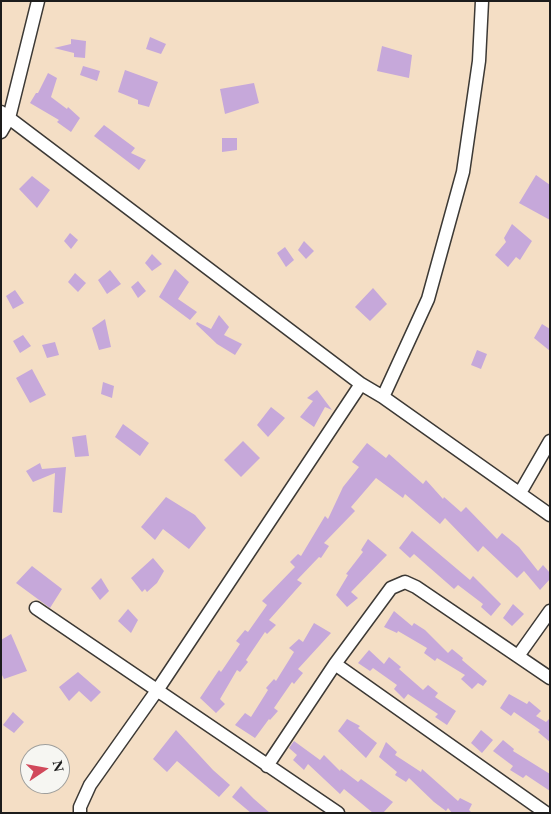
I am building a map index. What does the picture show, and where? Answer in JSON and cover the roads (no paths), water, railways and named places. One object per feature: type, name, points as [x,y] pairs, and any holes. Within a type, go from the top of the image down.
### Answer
[{"type":"street","points":[[1,132],[38,1]]},
{"type":"street","points":[[383,397],[428,299],[463,172],[479,61],[482,1]]},
{"type":"street","points":[[5,115],[361,384],[383,397],[550,515]]},
{"type":"street","points":[[80,813],[80,807],[90,785],[158,688],[361,384]]},
{"type":"street","points":[[520,493],[550,441]]},
{"type":"street","points":[[267,766],[335,664],[391,588],[405,582],[416,587],[550,678]]},
{"type":"street","points":[[36,608],[158,688],[267,766],[338,813]]},
{"type":"street","points":[[518,656],[550,611]]},
{"type":"street","points":[[335,664],[546,813]]}]
